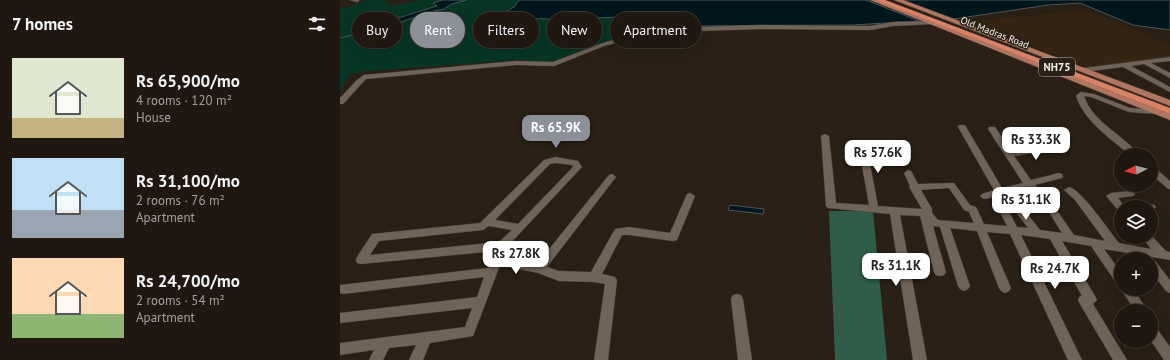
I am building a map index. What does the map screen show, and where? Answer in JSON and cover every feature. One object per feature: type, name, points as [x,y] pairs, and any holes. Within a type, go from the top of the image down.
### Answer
[{"type":"highway","name":"Old Madras Road","points":[[879,0],[947,23],[1170,107]]},
{"type":"highway","name":"Old Madras Road","points":[[891,0],[915,8],[947,23],[1170,111]]},
{"type":"main road","points":[[873,0],[1170,117]]},
{"type":"main road","points":[[897,0],[1170,103]]},
{"type":"street","points":[[340,102],[359,81],[368,77],[516,64],[554,64],[602,45],[631,36],[641,35],[664,38],[687,30],[719,28],[870,28],[893,24],[932,23]]},
{"type":"street","points":[[1084,70],[1170,59]]},
{"type":"street","points":[[1162,60],[1170,64]]},
{"type":"street","points":[[1144,62],[1170,76]]},
{"type":"street","points":[[1124,65],[1170,90]]},
{"type":"street","points":[[1127,148],[1092,116],[1080,102],[1080,96],[1082,94],[1092,95],[1129,110],[1156,112]]},
{"type":"street","points":[[962,127],[1000,192]]},
{"type":"street","points":[[992,129],[1029,184],[1054,213],[1070,238]]},
{"type":"street","points":[[825,136],[831,206],[874,208],[925,214],[935,223],[944,225],[1014,230],[1053,235],[1115,246],[1134,252]]},
{"type":"street","points":[[862,143],[874,208]]},
{"type":"street","points":[[1009,154],[1052,148],[1063,149]]},
{"type":"street","points":[[340,350],[469,332],[479,302],[502,246],[578,167],[575,163],[556,160],[547,162],[483,226],[376,237],[361,260],[502,246]]},
{"type":"street","points":[[908,173],[914,187],[927,209],[925,214],[940,272]]},
{"type":"street","points":[[1158,175],[1170,186]]},
{"type":"street","points":[[539,269],[612,176]]},
{"type":"street","points":[[985,196],[1059,176]]},
{"type":"street","points":[[914,187],[951,185],[967,208],[974,209],[1005,288]]},
{"type":"street","points":[[1069,190],[1078,198],[1115,246]]},
{"type":"street","points":[[1114,200],[1111,196],[1130,194]]},
{"type":"street","points":[[594,277],[619,232],[629,231],[673,237],[690,196]]},
{"type":"street","points":[[1015,204],[1037,233]]},
{"type":"street","points":[[1002,206],[1075,360]]},
{"type":"street","points":[[894,210],[920,360]]},
{"type":"street","points":[[488,222],[520,228]]},
{"type":"street","points":[[944,225],[964,286]]},
{"type":"street","points":[[1053,235],[1092,300],[1084,300],[1120,360]]},
{"type":"street","points":[[1094,242],[1114,271]]},
{"type":"street","points":[[1155,244],[1167,255]]},
{"type":"street","points":[[497,260],[539,269],[558,276],[594,277],[611,280],[601,360]]},
{"type":"street","points":[[343,289],[492,272]]},
{"type":"street","points":[[1158,273],[1170,288]]},
{"type":"street","points":[[737,299],[745,360]]},
{"type":"street","points":[[340,318],[479,302]]},
{"type":"street","points":[[416,360],[426,338]]},
{"type":"street","points":[[1158,340],[1170,358]]},
{"type":"street","points":[[376,360],[385,344]]},
{"type":"shaded area","points":[[1076,11],[1091,12],[1170,45],[1170,56],[1088,67],[966,22]]},
{"type":"green space","points":[[367,0],[388,0],[384,2],[393,6],[421,0],[441,0],[432,2],[438,6],[417,12],[410,12],[410,14],[402,18],[402,12],[352,12],[352,48],[402,48],[402,22],[410,19],[410,48],[465,48],[465,12],[430,12],[444,9],[452,4],[466,0],[519,0],[513,7],[505,12],[473,12],[473,48],[539,48],[539,19],[547,19],[547,48],[589,48],[548,62],[516,60],[366,71],[349,74],[340,91],[340,7],[345,8]]},
{"type":"green space","points":[[610,17],[610,40],[602,43],[602,18]]},
{"type":"green space","points":[[829,211],[873,211],[887,360],[835,360]]},
{"type":"water","points":[[442,0],[466,0],[452,4],[444,9],[429,12],[417,12],[437,6],[433,3]]},
{"type":"water","points":[[519,0],[866,0],[919,21],[853,25],[701,26],[701,12],[610,12],[610,17],[602,18],[602,12],[547,12],[547,19],[539,19],[539,12],[505,12],[514,7]]},
{"type":"water","points":[[903,0],[1170,0],[1170,30],[1133,25],[1080,3],[1048,5],[954,19]]},
{"type":"water","points":[[410,14],[410,19],[402,22],[402,17]]},
{"type":"water","points":[[730,205],[764,209],[763,214],[728,210]]},
{"type":"waterway","points":[[340,38],[352,35]]}]
